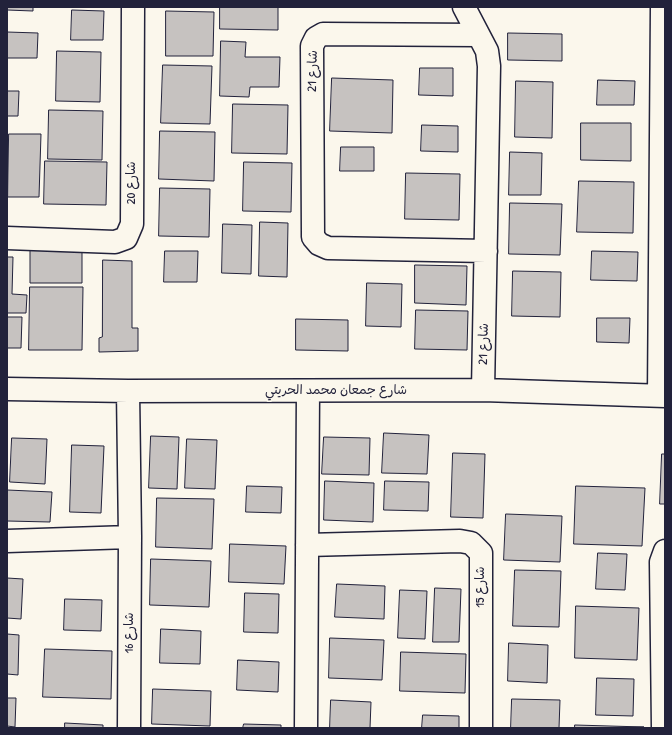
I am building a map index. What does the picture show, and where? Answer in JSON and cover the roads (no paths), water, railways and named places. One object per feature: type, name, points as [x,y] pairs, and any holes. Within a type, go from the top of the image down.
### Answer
[{"type":"street","name":"شارع 20","points":[[7,238],[115,242],[126,238],[132,224],[134,7]]},
{"type":"street","points":[[464,7],[478,34]]},
{"type":"street","points":[[662,7],[662,396]]},
{"type":"street","name":"شارع 21","points":[[483,390],[486,251],[489,66],[487,51],[478,34],[323,34],[316,38],[312,46],[313,236],[319,244],[328,248],[486,251]]},
{"type":"street","name":"شارع جمعان محمد الحريتي","points":[[7,389],[128,391],[483,390],[662,396]]},
{"type":"street","name":"شارع 16","points":[[128,391],[130,537],[129,728]]},
{"type":"street","points":[[306,728],[308,391]]},
{"type":"street","points":[[7,541],[130,537]]},
{"type":"street","name":"شارع 15","points":[[307,545],[460,541],[472,543],[481,553],[480,728]]},
{"type":"street","points":[[663,728],[661,562],[665,551]]}]
